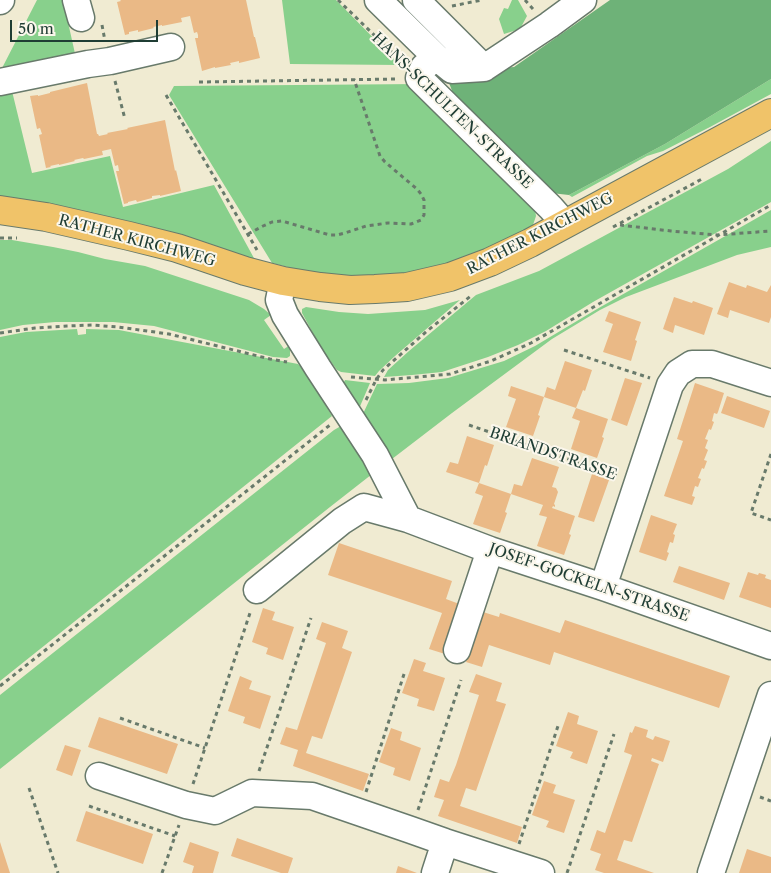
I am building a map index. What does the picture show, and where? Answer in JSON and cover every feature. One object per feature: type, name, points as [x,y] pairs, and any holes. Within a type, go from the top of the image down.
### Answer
[{"type":"main road","name":"RATHER KIRCHWEG","points":[[0,210],[54,219],[129,236],[193,253],[273,279],[350,290],[416,285],[450,277],[478,267],[530,242],[771,113]]},
{"type":"street","points":[[378,0],[436,57],[452,70],[484,68],[583,0]]},
{"type":"street","points":[[416,0],[484,68]]},
{"type":"street","points":[[0,82],[171,47]]},
{"type":"street","points":[[419,78],[424,67],[436,57]]},
{"type":"street","name":"HANS-SCHULTEN-STRASSE","points":[[419,78],[551,208],[575,218]]},
{"type":"street","points":[[273,279],[285,315],[374,455],[408,519]]},
{"type":"street","name":"BRIANDSTRASSE","points":[[603,586],[670,385],[678,372],[692,364],[712,364],[771,383]]},
{"type":"street","name":"JOSEF-GOCKELN-STRASSE","points":[[257,590],[342,522],[364,507],[408,519],[490,550],[603,586],[771,646]]},
{"type":"street","points":[[457,650],[490,550]]},
{"type":"street","points":[[711,873],[771,695]]},
{"type":"street","points":[[99,776],[186,805],[215,811],[252,793],[312,796],[541,873]]},
{"type":"street","points":[[435,873],[445,842]]},
{"type":"path","name":"HANS-SCHULTEN-STRASSE","points":[[338,0],[419,78]]},
{"type":"path","points":[[199,82],[419,78]]},
{"type":"path","points":[[248,234],[272,222],[282,221],[330,235],[337,235],[366,226],[388,223],[411,224],[421,220],[424,215],[424,200],[417,189],[380,156],[354,79]]},
{"type":"path","points":[[166,95],[258,252],[266,262],[273,279]]},
{"type":"path","points":[[0,333],[66,326],[118,327],[169,334],[270,360],[295,361],[343,376],[385,380],[450,374],[491,361],[531,343],[771,205]]},
{"type":"path","points":[[575,218],[671,231],[718,235],[771,231]]},
{"type":"path","points":[[0,686],[329,425],[359,413],[383,370],[473,294]]},
{"type":"path","points":[[564,350],[670,385]]},
{"type":"path","name":"BRIANDSTRASSE","points":[[469,425],[637,483]]},
{"type":"path","points":[[771,454],[751,513],[771,520]]},
{"type":"path","points":[[162,873],[257,590]]},
{"type":"path","points":[[252,793],[311,618]]},
{"type":"path","points":[[360,812],[405,671]]},
{"type":"path","points":[[411,830],[461,680]]},
{"type":"path","points":[[120,718],[205,748]]},
{"type":"path","points":[[512,863],[559,723]]},
{"type":"path","points":[[567,873],[614,734]]},
{"type":"path","points":[[29,788],[58,873]]},
{"type":"path","points":[[89,806],[175,836]]},
{"type":"green space","points":[[37,0],[63,0],[76,58],[0,72]]},
{"type":"green space","points":[[282,0],[336,0],[400,65],[290,64]]},
{"type":"green space","points":[[512,0],[518,0],[527,16],[520,29],[504,34],[499,19],[504,8],[508,9]]},
{"type":"green space","points":[[610,0],[771,0],[771,79],[665,144],[569,195],[551,193],[457,103],[443,68],[456,72],[514,67]]},
{"type":"green space","points":[[771,79],[771,94],[663,151],[647,156],[572,197],[569,195],[665,144]]},
{"type":"green space","points":[[420,84],[534,203],[536,216],[530,230],[461,261],[402,275],[340,277],[311,273],[272,263],[169,95],[174,86]]},
{"type":"green space","points":[[11,87],[32,173],[110,156],[123,207],[214,185],[255,260],[0,199],[0,90]]},
{"type":"green space","points":[[771,141],[771,202],[593,302],[546,331],[518,345],[442,372],[384,377],[388,370],[409,351],[476,295],[539,271],[728,169]]},
{"type":"green space","points":[[771,210],[771,247],[737,255],[626,297],[600,310],[552,339],[392,459],[387,458],[361,418],[377,384],[409,383],[448,378],[504,361],[535,346]]},
{"type":"green space","points":[[0,240],[12,240],[53,247],[145,266],[249,300],[271,315],[264,320],[284,349],[290,345],[290,356],[287,358],[273,357],[154,326],[113,322],[55,322],[23,325],[0,330]]},
{"type":"green space","points":[[460,300],[395,356],[375,376],[337,370],[321,348],[302,313],[302,309],[306,307],[368,314],[425,310]]},
{"type":"green space","points":[[77,329],[78,335],[86,334],[86,329],[119,330],[298,364],[306,372],[332,416],[0,681],[0,337],[26,332]]},
{"type":"green space","points":[[345,380],[370,383],[358,411],[343,384]]},
{"type":"green space","points":[[348,422],[376,471],[0,769],[0,695],[334,430]]},
{"type":"building","points":[[120,0],[246,0],[260,58],[230,63],[231,65],[202,71],[195,38],[198,38],[198,35],[197,32],[194,33],[190,16],[181,18],[182,22],[153,27],[138,32],[138,30],[129,32],[129,34],[125,35],[117,2]]},
{"type":"building","points":[[87,83],[97,134],[99,136],[165,120],[181,191],[152,196],[152,198],[124,204],[116,171],[119,171],[118,165],[115,166],[111,149],[102,151],[103,155],[74,160],[46,168],[39,135],[42,134],[40,128],[37,129],[30,96],[38,96]]},
{"type":"building","points":[[729,282],[746,288],[747,285],[767,292],[771,285],[771,317],[769,323],[730,310],[728,318],[717,314]]},
{"type":"building","points":[[674,297],[713,308],[704,335],[675,325],[673,333],[663,329]]},
{"type":"building","points":[[609,311],[641,322],[631,361],[603,352],[613,324],[605,321]]},
{"type":"building","points":[[565,361],[592,370],[585,391],[583,390],[576,408],[544,397],[547,387],[555,390]]},
{"type":"building","points":[[625,378],[642,383],[627,426],[611,420]]},
{"type":"building","points":[[695,383],[724,393],[717,414],[714,413],[712,421],[714,422],[711,430],[709,429],[705,439],[708,440],[705,448],[708,450],[704,460],[707,461],[698,478],[701,479],[698,487],[695,486],[692,496],[695,497],[692,505],[664,496],[683,441],[677,439]]},
{"type":"building","points":[[511,386],[544,397],[533,436],[506,427],[516,399],[508,396]]},
{"type":"building","points":[[727,396],[770,411],[764,428],[721,413]]},
{"type":"building","points":[[576,408],[608,419],[597,458],[571,449],[580,421],[572,418]]},
{"type":"building","points":[[467,436],[494,445],[479,483],[446,472],[450,462],[458,464]]},
{"type":"building","points":[[532,458],[559,467],[552,487],[556,488],[558,492],[554,504],[555,507],[553,506],[552,508],[575,516],[564,555],[537,546],[547,517],[539,515],[543,505],[511,494],[514,484],[522,486]]},
{"type":"building","points":[[592,474],[609,480],[594,522],[578,517]]},
{"type":"building","points":[[479,483],[511,494],[500,533],[473,524],[483,496],[475,493]]},
{"type":"building","points":[[651,515],[677,524],[673,534],[675,535],[673,543],[670,542],[667,552],[669,553],[666,561],[639,552]]},
{"type":"building","points":[[339,543],[452,581],[446,599],[462,605],[445,654],[429,649],[442,613],[328,575]]},
{"type":"building","points":[[679,566],[730,583],[724,600],[673,582]]},
{"type":"building","points":[[748,572],[766,575],[765,578],[771,580],[771,608],[739,597]]},
{"type":"building","points":[[263,608],[275,612],[272,620],[294,627],[283,660],[266,654],[268,648],[252,642]]},
{"type":"building","points":[[483,612],[499,617],[500,613],[560,633],[565,620],[730,676],[719,708],[554,652],[550,665],[489,645],[482,667],[466,662]]},
{"type":"building","points":[[322,622],[348,631],[342,648],[352,652],[322,739],[312,736],[306,753],[369,774],[363,791],[293,766],[298,750],[280,744],[286,727],[297,730],[326,643],[316,639]]},
{"type":"building","points":[[414,659],[426,663],[423,671],[445,678],[434,711],[417,706],[419,699],[402,693]]},
{"type":"building","points":[[476,674],[502,683],[496,701],[506,704],[476,791],[466,788],[460,806],[522,827],[517,843],[438,816],[444,800],[434,797],[440,779],[449,782],[456,765],[479,695],[469,692]]},
{"type":"building","points":[[240,676],[252,681],[249,689],[271,696],[260,729],[243,723],[245,717],[228,711]]},
{"type":"building","points":[[568,712],[579,716],[577,724],[598,731],[587,764],[570,758],[573,752],[556,746]]},
{"type":"building","points":[[99,717],[178,744],[167,774],[88,747]]},
{"type":"building","points":[[635,726],[648,730],[646,737],[653,740],[655,736],[670,741],[663,762],[652,758],[651,761],[659,764],[632,842],[624,840],[617,860],[654,873],[604,873],[595,870],[601,854],[590,850],[597,830],[605,833],[632,755],[624,752],[630,732],[632,733]]},
{"type":"building","points":[[391,728],[402,732],[400,740],[421,748],[410,781],[393,775],[395,768],[379,762]]},
{"type":"building","points":[[65,745],[81,750],[72,776],[56,770]]},
{"type":"building","points":[[544,781],[556,785],[553,793],[575,800],[564,833],[546,827],[549,821],[532,815]]},
{"type":"building","points":[[86,811],[153,834],[143,864],[76,841]]},
{"type":"building","points":[[237,838],[293,858],[288,873],[281,873],[231,856]]},
{"type":"building","points":[[0,842],[10,873],[0,873]]},
{"type":"building","points":[[190,842],[219,852],[213,873],[192,873],[194,866],[183,862]]},
{"type":"building","points":[[747,849],[771,857],[771,873],[739,873]]},
{"type":"building","points":[[398,866],[417,873],[396,873]]}]
